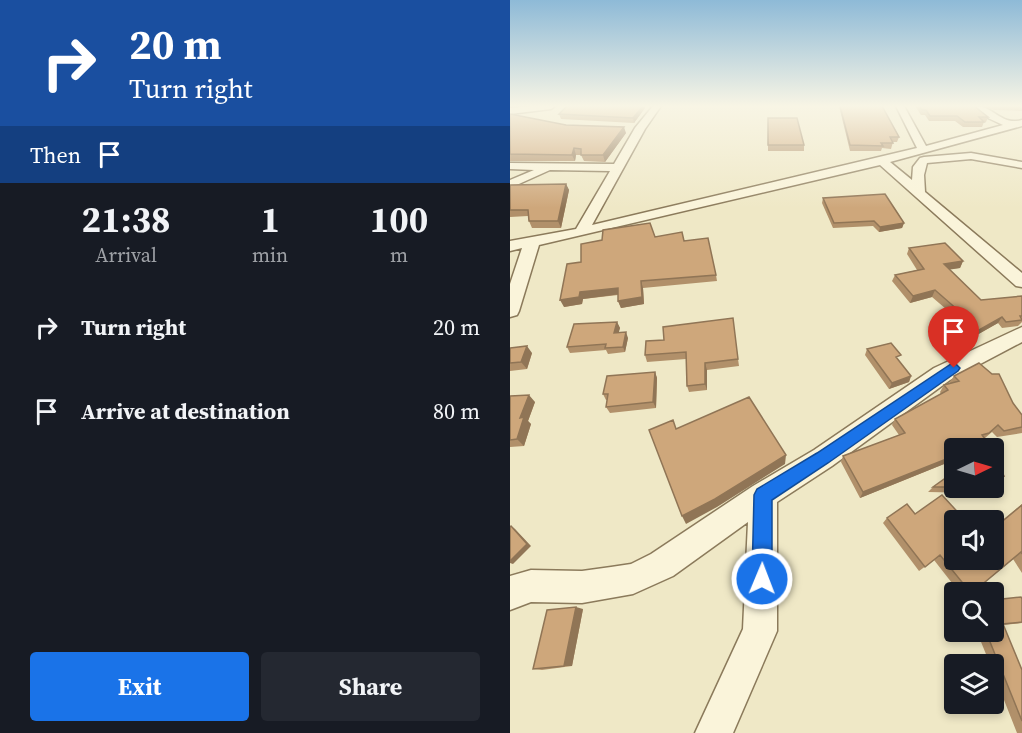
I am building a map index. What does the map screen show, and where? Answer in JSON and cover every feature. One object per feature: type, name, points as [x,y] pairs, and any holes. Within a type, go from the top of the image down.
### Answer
[{"type":"street","points":[[581,232],[618,168],[631,140]]},
{"type":"street","points":[[918,140],[924,151]]},
{"type":"street","points":[[510,246],[581,232],[961,140]]},
{"type":"street","points":[[919,193],[917,176],[919,165],[924,160],[972,156],[1022,165]]},
{"type":"street","points":[[882,161],[1022,282]]},
{"type":"street","points":[[510,166],[618,168]]},
{"type":"street","points":[[510,184],[550,167]]},
{"type":"street","points":[[510,311],[532,242]]},
{"type":"street","points":[[510,594],[517,589],[531,586],[582,587],[633,579],[662,565],[763,495],[823,458],[942,375],[1022,334]]},
{"type":"street","points":[[714,733],[760,631],[763,495]]},
{"type":"building","points":[[510,140],[614,140],[603,155],[581,155],[581,149],[574,148],[572,155],[510,154]]},
{"type":"building","points":[[768,140],[803,140],[804,145],[768,145]]},
{"type":"building","points":[[849,140],[892,140],[893,143],[881,143],[883,146],[850,145]]},
{"type":"building","points":[[566,184],[558,221],[529,221],[528,210],[510,210],[510,185]]},
{"type":"building","points":[[885,194],[904,223],[880,227],[874,221],[834,223],[823,198]]},
{"type":"building","points":[[650,223],[655,237],[682,232],[684,241],[708,238],[716,275],[641,281],[642,297],[618,301],[618,288],[580,292],[579,297],[560,300],[567,264],[581,262],[581,244],[602,240],[603,230]]},
{"type":"building","points":[[945,243],[963,261],[944,264],[981,300],[1022,296],[1022,316],[1020,316],[1022,320],[1006,322],[1002,317],[972,334],[957,323],[967,318],[935,290],[913,296],[895,275],[924,269],[909,248]]},
{"type":"building","points":[[733,318],[738,359],[705,363],[705,384],[687,386],[686,352],[645,355],[646,341],[664,340],[663,327]]},
{"type":"building","points":[[617,322],[614,333],[626,332],[623,347],[605,348],[606,344],[567,347],[574,324]]},
{"type":"building","points":[[891,343],[901,355],[896,357],[911,376],[892,383],[867,349]]},
{"type":"building","points":[[527,346],[521,362],[510,363],[510,348]]},
{"type":"building","points":[[979,363],[992,374],[999,374],[1013,403],[1022,415],[1022,427],[1004,431],[998,425],[989,433],[982,435],[984,438],[944,438],[944,460],[863,492],[843,456],[905,433],[895,419],[948,390],[944,385],[959,381],[954,376]]},
{"type":"building","points":[[655,372],[653,402],[606,407],[608,394],[603,394],[607,376]]},
{"type":"building","points":[[529,395],[520,418],[524,417],[517,439],[510,440],[510,396]]},
{"type":"building","points":[[749,397],[786,455],[715,499],[682,516],[649,430],[673,420],[676,429]]},
{"type":"building","points":[[944,479],[944,487],[933,487]]},
{"type":"building","points":[[942,495],[956,510],[944,510],[944,560],[940,555],[925,567],[887,518],[907,504],[915,514]]},
{"type":"building","points":[[1022,505],[1022,554],[1021,552],[1004,566],[1004,520]]},
{"type":"building","points":[[510,527],[527,544],[510,561]]},
{"type":"building","points":[[952,570],[999,570],[985,582],[962,582]]},
{"type":"building","points":[[1021,597],[1022,622],[1004,624],[1004,599]]},
{"type":"building","points":[[576,607],[564,666],[533,669],[547,610]]},
{"type":"building","points":[[1004,626],[1022,670],[1022,721],[1004,676],[1004,654],[995,654],[990,642],[1004,642]]},
{"type":"route","points":[[762,579],[763,495],[823,458],[954,368]]}]
